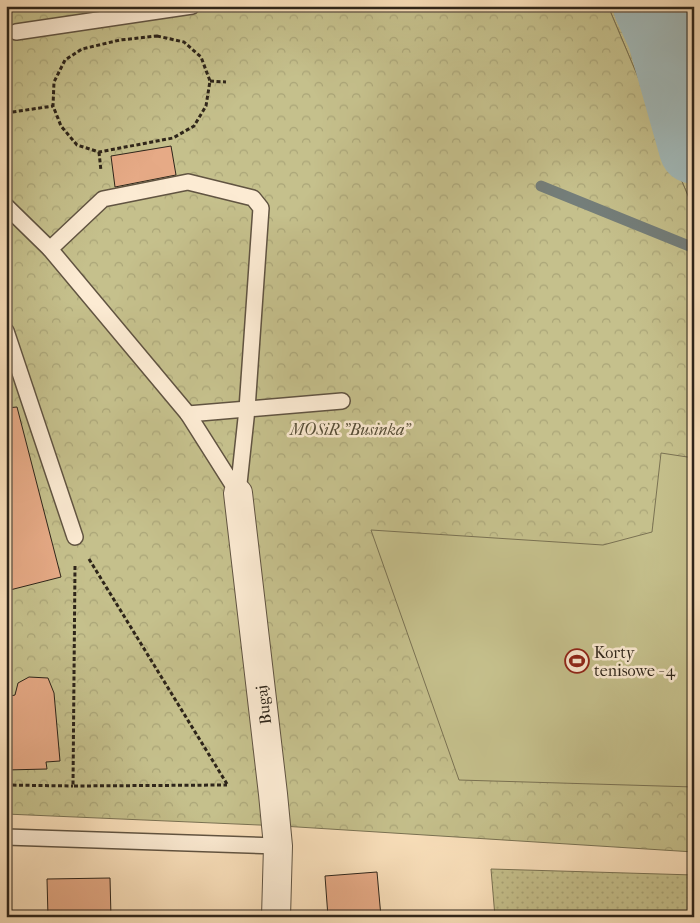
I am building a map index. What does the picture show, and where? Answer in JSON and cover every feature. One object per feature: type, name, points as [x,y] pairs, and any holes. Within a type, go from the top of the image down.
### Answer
[{"type":"street","name":"Bugaj","points":[[238,493],[278,846],[276,917]]},
{"type":"lane","points":[[16,32],[192,6]]},
{"type":"lane","points":[[50,249],[103,199],[188,182],[253,198],[261,208],[247,409],[238,493]]},
{"type":"lane","points":[[6,206],[50,249],[188,414],[238,493]]},
{"type":"lane","points":[[6,331],[75,537]]},
{"type":"lane","points":[[188,414],[342,401]]},
{"type":"lane","points":[[6,837],[278,846]]},
{"type":"path","points":[[157,36],[184,42],[201,57],[210,81],[206,106],[194,126],[173,138],[99,152],[77,145],[61,126],[53,106],[54,82],[64,60],[82,49],[120,40],[157,36]]},
{"type":"path","points":[[210,81],[226,82]]},
{"type":"path","points":[[6,113],[53,106]]},
{"type":"path","points":[[73,786],[75,537]]},
{"type":"path","points":[[6,786],[227,785],[75,537]]},
{"type":"green space","name":"MOSiR \"Businka\"","points":[[6,6],[608,6],[694,210],[694,852],[282,826],[6,814]]},
{"type":"green space","points":[[608,6],[694,6],[694,210]]},
{"type":"green space","name":"Korty tenisowe - 4","points":[[661,453],[694,458],[694,787],[459,780],[371,530],[603,545],[652,532]]},
{"type":"green space","points":[[491,869],[694,875],[694,917],[495,917]]},
{"type":"building","points":[[171,146],[176,175],[115,187],[111,156]]},
{"type":"building","points":[[17,407],[61,577],[6,591],[6,408]]},
{"type":"building","points":[[29,677],[48,678],[54,693],[60,761],[46,762],[47,769],[6,770],[6,697],[15,695],[18,683]]},
{"type":"building","points":[[377,872],[381,917],[328,917],[325,876]]},
{"type":"building","points":[[110,878],[111,917],[48,917],[47,879]]},
{"type":"waterway","points":[[648,6],[662,36],[694,149]]},
{"type":"waterway","points":[[541,186],[694,248]]},
{"type":"place","name":"Korty tenisowe - 4","points":[[577,661]]}]
